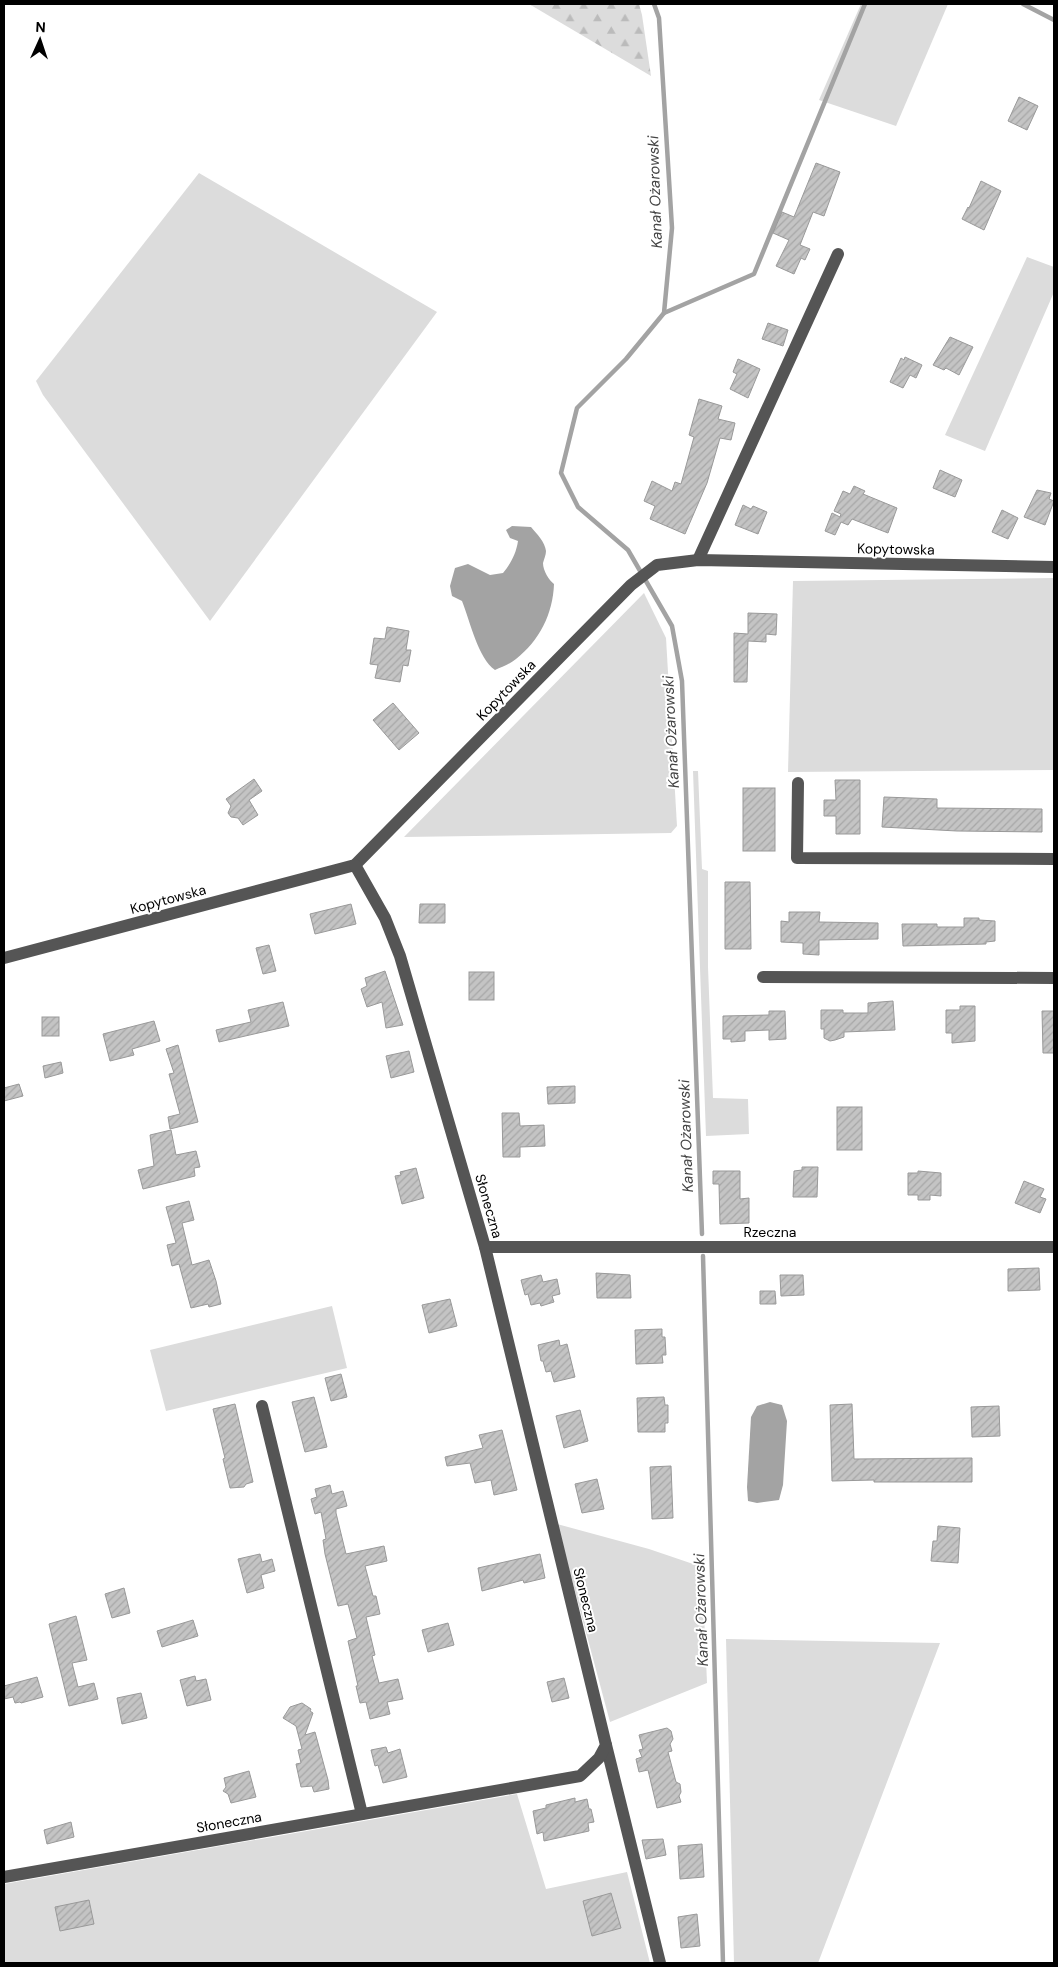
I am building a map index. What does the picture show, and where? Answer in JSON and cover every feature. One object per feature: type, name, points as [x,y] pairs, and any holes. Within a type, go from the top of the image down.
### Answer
[{"type":"street","points":[[698,560],[838,254]]},
{"type":"street","name":"Kopytowska","points":[[4,958],[355,865],[642,576],[657,566],[698,560],[1054,567]]},
{"type":"street","points":[[798,783],[797,858],[1054,859]]},
{"type":"street","name":"Słoneczna","points":[[4,1877],[580,1776],[600,1758],[606,1745],[485,1247],[400,956],[385,918],[355,865]]},
{"type":"street","points":[[763,977],[1054,978]]},
{"type":"street","name":"Rzeczna","points":[[485,1247],[1054,1248]]},
{"type":"street","points":[[262,1406],[362,1814]]},
{"type":"street","points":[[606,1745],[660,1963]]},
{"type":"green space","points":[[529,4],[639,4],[651,76]]},
{"type":"green space","points":[[861,4],[948,4],[896,126],[819,100]]},
{"type":"green space","points":[[199,173],[437,312],[210,621],[43,395],[36,381]]},
{"type":"green space","points":[[1027,257],[1054,267],[1054,292],[985,451],[945,435]]},
{"type":"green space","points":[[1054,578],[1054,770],[788,772],[793,581]]},
{"type":"green space","points":[[644,593],[666,638],[677,826],[671,833],[404,837]]},
{"type":"green space","points":[[693,771],[698,771],[702,869],[708,871],[708,967],[713,1098],[748,1099],[749,1134],[706,1136]]},
{"type":"green space","points":[[332,1306],[347,1368],[166,1411],[150,1350]]},
{"type":"green space","points":[[557,1524],[649,1549],[702,1567],[707,1683],[610,1722]]},
{"type":"green space","points":[[726,1639],[940,1643],[818,1963],[734,1963]]},
{"type":"green space","points":[[517,1794],[546,1889],[627,1872],[650,1963],[4,1963],[4,1884]]},
{"type":"shaded area","points":[[512,526],[531,527],[542,541],[546,551],[543,566],[554,584],[553,595],[548,616],[532,644],[514,661],[495,670],[479,648],[462,601],[452,596],[450,586],[455,568],[468,564],[490,575],[503,573],[513,558],[518,541],[510,538],[506,530]]},
{"type":"shaded area","points":[[770,1402],[782,1405],[787,1421],[783,1485],[779,1500],[757,1503],[748,1501],[747,1487],[751,1417],[757,1406]]},
{"type":"building","points":[[1019,97],[1038,106],[1027,130],[1008,121]]},
{"type":"building","points":[[816,163],[840,172],[824,216],[813,212],[800,245],[810,249],[805,260],[801,258],[794,274],[776,266],[789,240],[773,233],[782,212],[794,217]]},
{"type":"building","points":[[981,181],[1001,191],[984,230],[962,219]]},
{"type":"building","points":[[768,323],[788,330],[783,346],[762,339]]},
{"type":"building","points":[[950,337],[973,347],[959,375],[946,368],[944,370],[933,365]]},
{"type":"building","points":[[905,357],[922,365],[916,378],[910,375],[903,388],[890,382],[901,358],[904,360]]},
{"type":"building","points":[[738,359],[760,369],[748,398],[730,389],[737,374],[733,372]]},
{"type":"building","points":[[699,399],[722,406],[718,419],[735,423],[731,440],[720,438],[707,483],[685,534],[650,519],[655,506],[644,501],[652,481],[672,491],[675,482],[681,484],[694,437],[689,435]]},
{"type":"building","points":[[940,470],[962,480],[955,497],[933,488]]},
{"type":"building","points":[[854,486],[865,491],[863,494],[897,508],[888,533],[852,519],[848,525],[841,522],[835,535],[825,531],[832,513],[840,517],[841,514],[834,511],[843,491],[850,494]]},
{"type":"building","points":[[1037,490],[1051,493],[1049,499],[1054,501],[1045,525],[1024,517]]},
{"type":"building","points":[[743,505],[751,509],[753,506],[767,512],[758,534],[735,525]]},
{"type":"building","points":[[1002,510],[1018,518],[1008,539],[992,532]]},
{"type":"building","points":[[748,613],[777,614],[776,635],[766,634],[766,642],[748,641],[747,682],[734,682],[734,633],[748,634]]},
{"type":"building","points":[[387,627],[409,631],[406,650],[411,650],[408,666],[403,665],[400,682],[375,678],[378,665],[370,664],[374,638],[385,639]]},
{"type":"building","points":[[393,703],[419,733],[399,750],[373,720]]},
{"type":"building","points":[[254,779],[262,791],[249,800],[258,815],[243,825],[238,818],[231,817],[228,813],[231,806],[226,799]]},
{"type":"building","points":[[835,780],[860,780],[860,834],[836,834],[836,816],[824,816],[824,800],[836,800]]},
{"type":"building","points":[[743,788],[775,788],[775,851],[743,851]]},
{"type":"building","points":[[884,797],[937,799],[937,808],[1042,809],[1042,832],[957,831],[882,827]]},
{"type":"building","points":[[725,882],[750,882],[751,949],[725,949]]},
{"type":"building","points":[[351,904],[356,924],[315,934],[310,914]]},
{"type":"building","points":[[420,904],[445,904],[445,923],[419,923]]},
{"type":"building","points":[[789,912],[820,912],[819,922],[878,923],[878,939],[819,940],[819,955],[803,954],[803,943],[781,942],[781,921],[789,922]]},
{"type":"building","points":[[964,918],[995,921],[995,941],[986,942],[986,944],[903,946],[902,924],[937,924],[937,927],[964,927]]},
{"type":"building","points":[[269,945],[276,971],[263,974],[256,948]]},
{"type":"building","points":[[385,971],[403,1025],[386,1028],[382,1002],[367,1007],[361,989],[367,986],[365,978]]},
{"type":"building","points":[[469,972],[494,972],[494,1000],[469,1000]]},
{"type":"building","points":[[893,1001],[895,1030],[844,1032],[844,1037],[835,1040],[830,1041],[824,1038],[824,1029],[821,1029],[821,1010],[843,1010],[843,1013],[868,1013],[868,1003]]},
{"type":"building","points":[[283,1002],[289,1026],[219,1042],[216,1030],[251,1022],[248,1010]]},
{"type":"building","points":[[960,1006],[975,1006],[975,1041],[952,1043],[952,1033],[946,1033],[946,1010],[960,1010]]},
{"type":"building","points":[[769,1011],[785,1011],[786,1039],[769,1040],[769,1030],[745,1031],[745,1041],[731,1042],[731,1039],[723,1039],[723,1016],[769,1015]]},
{"type":"building","points":[[1042,1011],[1054,1011],[1054,1053],[1043,1053]]},
{"type":"building","points":[[42,1017],[59,1017],[59,1036],[42,1036]]},
{"type":"building","points":[[154,1021],[160,1041],[132,1049],[134,1055],[110,1061],[103,1034]]},
{"type":"building","points":[[178,1045],[198,1122],[170,1129],[168,1117],[180,1114],[169,1074],[174,1073],[166,1049]]},
{"type":"building","points":[[409,1051],[414,1072],[391,1078],[386,1056]]},
{"type":"building","points":[[61,1062],[63,1073],[45,1078],[43,1066]]},
{"type":"building","points":[[19,1084],[23,1096],[4,1101],[4,1088]]},
{"type":"building","points":[[575,1086],[575,1103],[548,1104],[547,1087]]},
{"type":"building","points":[[837,1107],[862,1107],[862,1150],[837,1150]]},
{"type":"building","points":[[502,1113],[519,1113],[520,1126],[544,1125],[545,1146],[520,1147],[520,1157],[503,1157]]},
{"type":"building","points":[[171,1130],[176,1155],[196,1151],[200,1167],[194,1168],[195,1176],[143,1189],[138,1170],[154,1166],[150,1135]]},
{"type":"building","points":[[802,1167],[818,1167],[817,1197],[793,1197],[794,1171],[802,1170]]},
{"type":"building","points":[[416,1168],[424,1198],[402,1204],[395,1176],[401,1175],[400,1172]]},
{"type":"building","points":[[713,1171],[740,1171],[740,1199],[749,1198],[749,1223],[720,1224],[719,1184],[713,1184]]},
{"type":"building","points":[[918,1171],[941,1173],[941,1196],[930,1195],[930,1200],[918,1200],[918,1195],[908,1195],[908,1173],[918,1173]]},
{"type":"building","points":[[1024,1181],[1044,1189],[1040,1197],[1046,1199],[1040,1213],[1015,1203]]},
{"type":"building","points":[[189,1201],[194,1220],[182,1223],[192,1265],[209,1260],[221,1304],[209,1307],[208,1304],[191,1308],[179,1264],[172,1266],[167,1245],[176,1243],[166,1207]]},
{"type":"building","points":[[1039,1268],[1040,1290],[1008,1291],[1008,1269]]},
{"type":"building","points":[[596,1273],[630,1275],[631,1298],[597,1298]]},
{"type":"building","points":[[541,1275],[543,1282],[557,1279],[560,1294],[552,1296],[554,1302],[541,1306],[540,1303],[531,1305],[528,1294],[525,1295],[521,1280]]},
{"type":"building","points":[[780,1275],[803,1275],[804,1295],[781,1296]]},
{"type":"building","points":[[760,1291],[775,1291],[776,1304],[760,1304]]},
{"type":"building","points":[[450,1299],[457,1326],[429,1333],[422,1305]]},
{"type":"building","points":[[662,1329],[662,1337],[665,1337],[666,1355],[662,1355],[663,1363],[636,1364],[635,1330]]},
{"type":"building","points":[[559,1340],[560,1346],[567,1344],[575,1377],[554,1382],[551,1371],[546,1372],[543,1361],[541,1361],[538,1345]]},
{"type":"building","points":[[341,1374],[347,1397],[331,1401],[325,1378]]},
{"type":"building","points":[[314,1397],[327,1447],[305,1452],[292,1402]]},
{"type":"building","points":[[664,1397],[665,1405],[668,1405],[668,1423],[665,1423],[665,1432],[638,1432],[637,1398]]},
{"type":"building","points":[[235,1404],[253,1482],[246,1484],[244,1487],[230,1488],[213,1409]]},
{"type":"building","points":[[852,1404],[854,1459],[972,1458],[972,1482],[832,1481],[830,1405]]},
{"type":"building","points":[[999,1406],[1000,1436],[972,1437],[971,1407]]},
{"type":"building","points":[[580,1410],[588,1441],[564,1448],[556,1416]]},
{"type":"building","points":[[502,1430],[517,1490],[494,1495],[491,1480],[475,1483],[470,1463],[447,1466],[445,1457],[483,1448],[479,1435]]},
{"type":"building","points":[[671,1466],[673,1518],[652,1519],[650,1467]]},
{"type":"building","points":[[597,1479],[604,1509],[582,1513],[575,1484]]},
{"type":"building","points":[[330,1485],[332,1494],[343,1491],[347,1506],[336,1509],[346,1554],[384,1546],[387,1561],[365,1566],[373,1596],[376,1596],[380,1614],[366,1617],[375,1655],[372,1656],[379,1683],[398,1679],[403,1699],[387,1702],[390,1714],[370,1719],[366,1702],[360,1703],[356,1686],[358,1686],[348,1641],[357,1638],[348,1604],[338,1606],[325,1554],[323,1540],[326,1539],[321,1512],[315,1514],[311,1499],[317,1497],[315,1489]]},
{"type":"building","points":[[938,1526],[960,1528],[958,1563],[931,1561],[933,1541],[937,1541]]},
{"type":"building","points":[[260,1554],[262,1562],[272,1559],[275,1571],[261,1575],[264,1588],[247,1593],[238,1559]]},
{"type":"building","points":[[540,1554],[545,1578],[524,1583],[523,1580],[482,1591],[478,1568]]},
{"type":"building","points":[[124,1588],[130,1613],[112,1618],[105,1594]]},
{"type":"building","points":[[76,1616],[87,1660],[72,1663],[78,1687],[94,1683],[98,1699],[69,1706],[49,1624]]},
{"type":"building","points":[[193,1620],[198,1636],[162,1647],[157,1631]]},
{"type":"building","points":[[448,1623],[454,1645],[428,1652],[422,1630]]},
{"type":"building","points":[[195,1676],[196,1681],[206,1679],[211,1700],[187,1706],[180,1680]]},
{"type":"building","points":[[37,1677],[43,1697],[21,1703],[15,1703],[13,1697],[4,1699],[4,1686]]},
{"type":"building","points":[[564,1678],[569,1698],[552,1702],[547,1682]]},
{"type":"building","points":[[141,1693],[147,1718],[122,1724],[117,1698]]},
{"type":"building","points":[[302,1703],[311,1709],[310,1711],[313,1713],[305,1735],[315,1732],[329,1789],[314,1792],[312,1786],[301,1787],[296,1764],[301,1763],[298,1750],[302,1749],[296,1726],[283,1718],[290,1707]]},
{"type":"building","points":[[667,1728],[671,1731],[673,1739],[670,1744],[672,1751],[668,1752],[676,1782],[680,1784],[681,1792],[679,1796],[681,1802],[657,1808],[648,1770],[639,1772],[636,1759],[642,1757],[639,1750],[643,1749],[639,1735]]},
{"type":"building","points":[[386,1747],[388,1753],[400,1749],[407,1777],[383,1783],[378,1765],[375,1766],[371,1750]]},
{"type":"building","points":[[249,1771],[256,1797],[231,1803],[228,1794],[223,1791],[226,1787],[224,1778]]},
{"type":"building","points":[[575,1798],[575,1802],[587,1799],[594,1822],[588,1823],[589,1831],[544,1841],[543,1832],[537,1834],[533,1811],[546,1808],[546,1805]]},
{"type":"building","points":[[71,1822],[74,1837],[47,1844],[44,1830]]},
{"type":"building","points":[[663,1839],[666,1855],[646,1859],[642,1840]]},
{"type":"building","points":[[702,1844],[704,1877],[680,1879],[678,1846]]},
{"type":"building","points":[[611,1893],[621,1928],[592,1936],[583,1901]]},
{"type":"building","points":[[89,1900],[94,1924],[60,1931],[55,1907]]},
{"type":"building","points":[[697,1914],[700,1946],[681,1948],[678,1917]]},
{"type":"waterway","name":"Kanał Ożarowski","points":[[654,4],[659,18],[672,228],[664,313],[626,359],[577,408],[561,473],[578,507],[628,550],[672,626],[682,681],[702,1234]]},
{"type":"waterway","points":[[664,313],[754,274],[865,4]]},
{"type":"waterway","points":[[1023,4],[1054,20]]},
{"type":"waterway","name":"Kanał Ożarowski","points":[[703,1256],[723,1963]]}]
